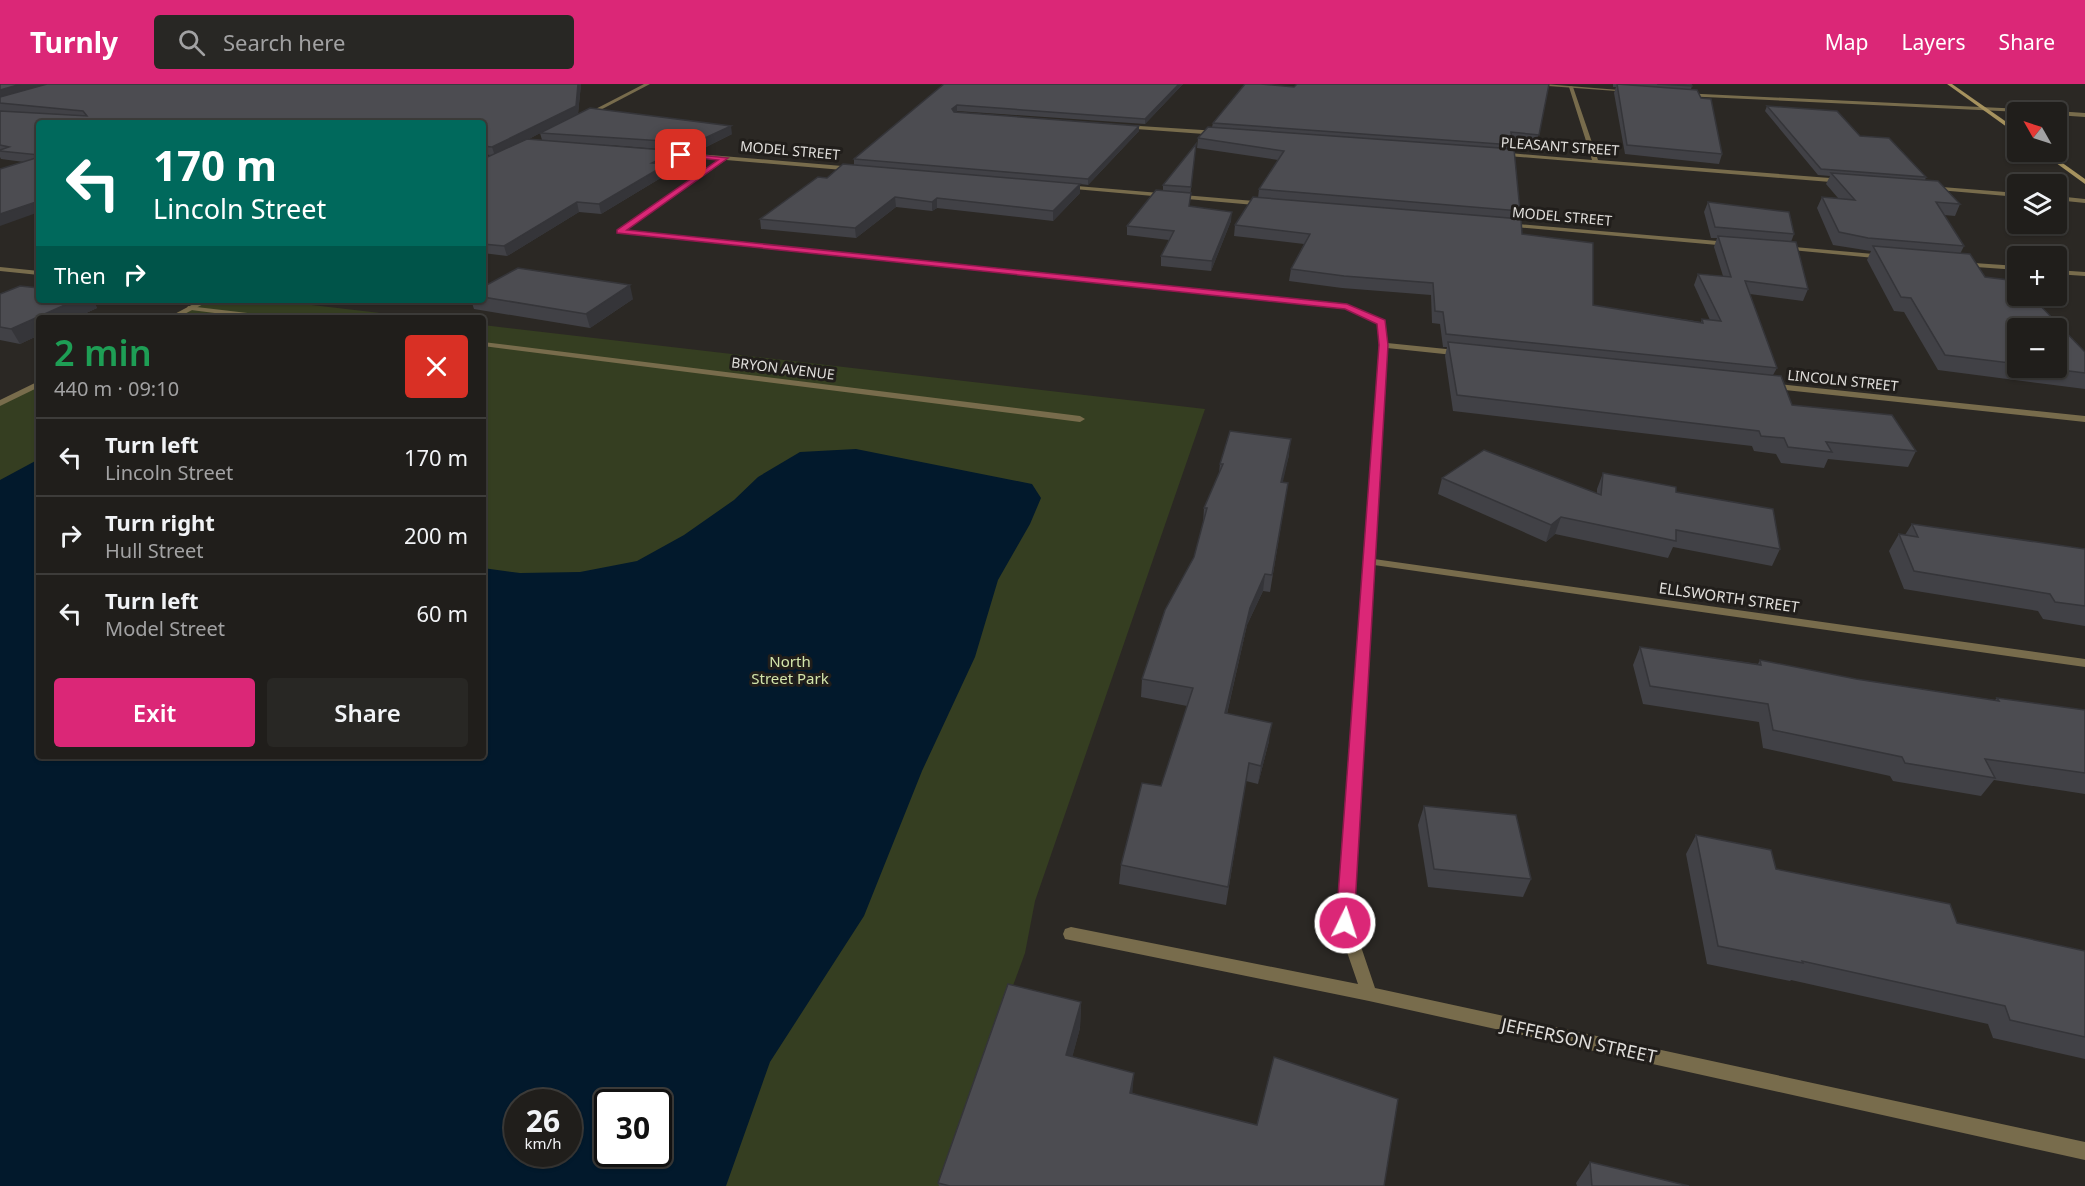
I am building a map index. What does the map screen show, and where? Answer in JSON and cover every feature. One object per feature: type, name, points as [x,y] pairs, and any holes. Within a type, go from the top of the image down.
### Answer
[{"type":"main road","points":[[1949,84],[2007,125]]},
{"type":"main road","points":[[2058,162],[2084,180]]},
{"type":"street","points":[[579,118],[648,84]]},
{"type":"street","points":[[1223,84],[1270,87]]},
{"type":"street","points":[[1521,84],[1642,92]]},
{"type":"street","points":[[1571,87],[1595,160]]},
{"type":"street","points":[[1678,94],[2007,110]]},
{"type":"street","points":[[2067,114],[2085,115]]},
{"type":"street","points":[[1110,126],[1229,134]]},
{"type":"street","name":"MODEL STREET","points":[[656,153],[867,170]]},
{"type":"street","name":"PLEASANT STREET","points":[[1488,153],[1853,182]]},
{"type":"street","points":[[725,158],[620,231],[1347,307],[1382,322],[1383,345],[1345,923],[1369,994]]},
{"type":"street","points":[[1057,186],[1270,205]]},
{"type":"street","points":[[1924,187],[2007,194]]},
{"type":"street","points":[[2067,199],[2085,201]]},
{"type":"street","name":"MODEL STREET","points":[[1496,224],[1733,244]]},
{"type":"street","points":[[1780,248],[1899,258]]},
{"type":"street","points":[[1958,263],[2007,267]]},
{"type":"street","points":[[0,269],[36,273]]},
{"type":"street","points":[[2067,273],[2085,274]]},
{"type":"street","points":[[177,315],[201,303]]},
{"type":"street","points":[[191,308],[249,315]]},
{"type":"street","name":"BRYON AVENUE","points":[[486,344],[1080,420]]},
{"type":"street","points":[[1383,345],[1478,355]]},
{"type":"street","points":[[0,403],[36,385]]},
{"type":"street","name":"LINCOLN STREET","points":[[1764,385],[2085,419]]},
{"type":"street","name":"ELLSWORTH STREET","points":[[1368,561],[2085,663]]},
{"type":"street","name":"JEFFERSON STREET","points":[[1071,934],[1369,994],[2085,1151]]},
{"type":"green space","points":[[201,303],[295,303],[397,315],[177,315]]},
{"type":"green space","name":"North Street Park","points":[[486,325],[1205,409],[1035,901],[1025,953],[939,1186],[0,1186],[0,403],[36,385],[36,759],[486,759]]},
{"type":"water","name":"North Street Park","points":[[856,449],[1032,484],[1041,498],[1030,524],[998,580],[975,657],[922,771],[864,916],[770,1062],[726,1186],[0,1186],[0,480],[36,461],[36,759],[486,759],[486,568],[520,573],[580,572],[637,561],[684,535],[734,500],[758,477],[800,452]]},
{"type":"building","points":[[0,84],[21,84],[0,90]]},
{"type":"building","points":[[47,84],[578,84],[576,106],[492,147],[486,146],[486,120],[36,120],[36,155],[0,151],[9,147],[0,145],[0,111],[87,116],[83,111],[0,103],[0,97]]},
{"type":"building","points":[[944,84],[1179,84],[1145,119],[957,105],[952,109],[954,112],[1139,126],[1088,179],[854,159]]},
{"type":"building","points":[[1245,84],[1294,87],[1297,84],[1549,84],[1539,135],[1511,132],[1513,145],[1213,123]]},
{"type":"building","points":[[1617,84],[1697,90],[1701,98],[1711,99],[1722,154],[1627,145]]},
{"type":"building","points":[[1657,84],[1691,84],[1692,86]]},
{"type":"building","points":[[1767,106],[1837,111],[1860,136],[1889,138],[1926,177],[1821,169]]},
{"type":"building","points":[[590,108],[731,126],[694,143],[540,133]]},
{"type":"building","points":[[1208,127],[1514,149],[1520,211],[1259,189],[1284,151],[1198,138]]},
{"type":"building","points":[[527,139],[677,151],[652,163],[667,164],[599,204],[577,202],[504,246],[486,244],[486,158]]},
{"type":"building","points":[[1196,144],[1191,187],[1163,185]]},
{"type":"building","points":[[36,158],[36,202],[0,214],[0,169]]},
{"type":"building","points":[[843,164],[1080,184],[1053,211],[937,198],[932,202],[895,197],[855,228],[760,219],[818,177],[827,178]]},
{"type":"building","points":[[1831,173],[1938,181],[1960,204],[1936,202],[1964,246],[1868,238],[1839,232],[1822,197],[1855,200]]},
{"type":"building","points":[[1156,190],[1191,193],[1189,206],[1232,212],[1212,261],[1161,256],[1174,231],[1127,226]]},
{"type":"building","points":[[1253,197],[1521,219],[1522,234],[1593,243],[1593,305],[1703,323],[1702,319],[1721,321],[1698,274],[1731,277],[1718,236],[1796,242],[1808,289],[1745,281],[1777,368],[1446,334],[1443,312],[1435,311],[1433,283],[1291,269],[1310,234],[1235,225]]},
{"type":"building","points":[[1708,202],[1789,212],[1794,234],[1715,227]]},
{"type":"building","points":[[1873,246],[1970,254],[1985,277],[2007,280],[2007,306],[2041,306],[2052,318],[2007,318],[2007,363],[1945,355],[1911,298],[1901,297]]},
{"type":"building","points":[[518,268],[630,285],[586,314],[486,297],[486,285]]},
{"type":"building","points":[[20,286],[36,288],[36,303],[69,303],[42,315],[36,315],[36,318],[11,329],[0,327],[0,294]]},
{"type":"building","points":[[2067,333],[2085,352],[2085,373],[2067,371]]},
{"type":"building","points":[[1448,342],[1781,376],[1792,405],[1892,415],[1916,451],[1826,442],[1832,452],[1788,447],[1784,438],[1761,436],[1759,431],[1457,395]]},
{"type":"building","points":[[1230,431],[1291,439],[1281,482],[1288,483],[1272,575],[1265,574],[1250,608],[1225,713],[1272,723],[1261,766],[1249,763],[1228,887],[1121,865],[1142,783],[1161,786],[1193,688],[1142,679],[1165,610],[1194,557],[1207,508],[1204,508],[1223,464],[1220,464]]},
{"type":"building","points":[[1484,450],[1601,495],[1603,473],[1676,487],[1676,492],[1773,509],[1780,549],[1676,530],[1676,541],[1561,517],[1551,525],[1442,478]]},
{"type":"building","points":[[1912,524],[2085,549],[2085,606],[2055,602],[2050,594],[1914,571],[1899,534],[1918,537]]},
{"type":"building","points":[[1640,647],[1761,665],[1760,660],[1856,679],[1999,701],[1997,698],[2085,710],[2085,773],[1985,759],[1995,778],[1905,763],[1902,757],[1773,730],[1768,704],[1650,686]]},
{"type":"building","points":[[1424,806],[1516,815],[1531,879],[1434,869]]},
{"type":"building","points":[[1696,835],[1771,850],[1776,869],[1950,904],[1957,923],[2085,951],[2085,1037],[2010,1020],[2005,1006],[1802,961],[1803,963],[1718,946]]},
{"type":"building","points":[[1008,984],[1081,1002],[1066,1055],[1134,1073],[1130,1093],[1257,1125],[1274,1057],[1398,1099],[1384,1186],[950,1186],[938,1183]]},
{"type":"building","points":[[1590,1162],[1689,1186],[1592,1186]]},
{"type":"route","points":[[681,155],[725,158],[620,231],[1347,307],[1382,322],[1383,345],[1345,923]]}]
